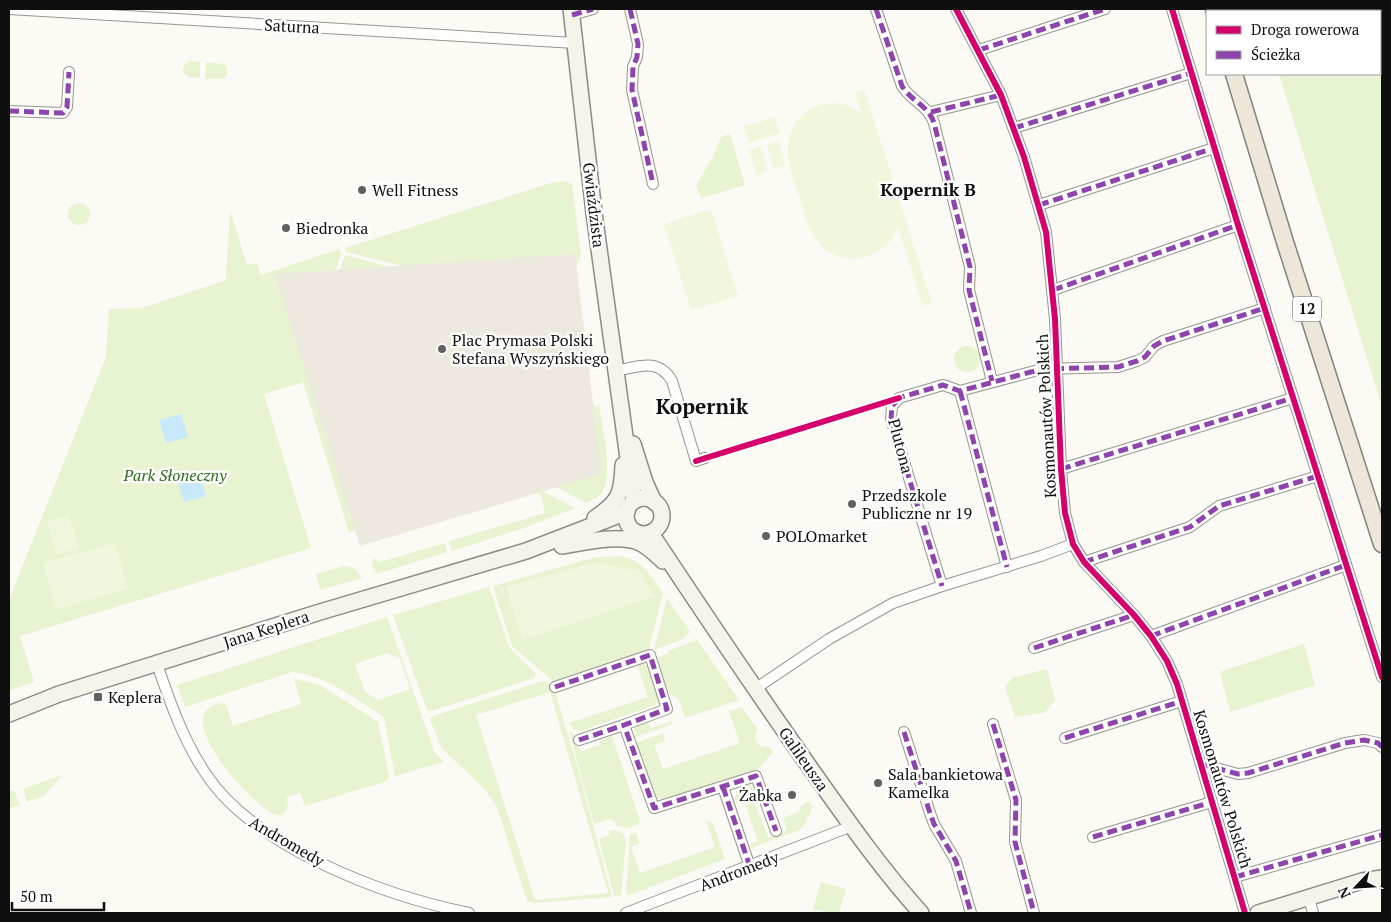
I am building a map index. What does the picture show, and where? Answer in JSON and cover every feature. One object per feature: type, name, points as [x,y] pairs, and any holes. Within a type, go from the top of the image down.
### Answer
[{"type":"main road","name":"12","points":[[1234,75],[1382,544]]},
{"type":"street","name":"Saturna","points":[[9,9],[575,43]]},
{"type":"street","points":[[572,12],[593,9]]},
{"type":"street","points":[[630,9],[638,44],[632,90],[653,184]]},
{"type":"street","points":[[876,9],[902,86],[907,94],[931,112],[970,267],[969,290],[992,381]]},
{"type":"street","name":"Kosmonautów Polskich","points":[[956,9],[1001,95],[1014,128],[1046,232],[1053,290],[1061,469],[1066,514],[1073,544],[1084,562],[1151,636],[1167,662],[1182,701],[1245,913]]},
{"type":"street","points":[[979,50],[1105,9]]},
{"type":"street","points":[[1172,9],[1238,225],[1382,677]]},
{"type":"street","name":"Gwiaździsta","points":[[572,12],[594,210],[621,402],[630,507]]},
{"type":"street","points":[[9,111],[63,113],[67,106],[69,72]]},
{"type":"street","points":[[1014,128],[1191,73]]},
{"type":"street","points":[[931,112],[1001,95]]},
{"type":"street","points":[[1039,205],[1214,148]]},
{"type":"street","points":[[1053,290],[1238,225]]},
{"type":"street","name":"Kosmonautów Polskich","points":[[1057,368],[1118,367],[1126,365],[1144,357],[1154,346],[1162,341],[1265,308]]},
{"type":"street","points":[[616,371],[652,365],[659,367],[667,373],[672,381],[696,461],[705,458]]},
{"type":"street","name":"Plutona","points":[[942,586],[891,419],[892,406],[899,398],[943,385],[960,391],[1037,370],[1057,368]]},
{"type":"street","points":[[960,391],[1007,567]]},
{"type":"street","name":"Kosmonautów Polskich","points":[[1061,469],[1293,398]]},
{"type":"street","name":"Gwiaździsta","points":[[621,402],[645,482],[654,502]]},
{"type":"street","name":"Jana Keplera","points":[[556,544],[612,506],[620,491],[624,436]]},
{"type":"street","points":[[1084,562],[1190,527],[1219,506],[1318,476]]},
{"type":"street","points":[[641,498],[654,502],[662,514],[661,522],[656,529],[649,533],[638,533],[630,527],[627,520],[630,507],[641,498]]},
{"type":"street","name":"Jana Keplera","points":[[556,544],[630,507]]},
{"type":"street","name":"Galileusza","points":[[661,522],[695,598]]},
{"type":"street","name":"Jana Keplera","points":[[9,714],[59,694],[320,612],[526,551],[630,527]]},
{"type":"street","name":"Galileusza","points":[[649,533],[695,598],[755,689],[852,826],[891,879],[921,913]]},
{"type":"street","name":"Jana Keplera","points":[[556,544],[625,538],[637,541],[650,549],[680,578]]},
{"type":"street","points":[[755,689],[806,653],[854,624],[894,603],[1073,544]]},
{"type":"street","points":[[1151,636],[1346,565]]},
{"type":"street","points":[[1034,648],[1134,615]]},
{"type":"street","points":[[554,687],[650,655],[666,709],[579,740]]},
{"type":"street","name":"Andromedy","points":[[157,664],[176,719],[191,750],[216,788],[240,813],[292,848],[344,873],[387,891],[469,913]]},
{"type":"street","points":[[1065,738],[1182,701]]},
{"type":"street","points":[[993,724],[1016,800],[1015,842],[1034,913]]},
{"type":"street","points":[[624,725],[654,808],[756,776],[776,830]]},
{"type":"street","points":[[904,732],[934,824],[956,861],[971,913]]},
{"type":"street","name":"Kosmonautów Polskich","points":[[1201,764],[1238,774],[1248,774],[1345,743],[1364,740],[1378,743],[1382,747]]},
{"type":"street","points":[[723,787],[750,867]]},
{"type":"street","points":[[1093,837],[1212,802]]},
{"type":"street","name":"Andromedy","points":[[630,912],[852,826]]},
{"type":"street","name":"Kosmonautów Polskich","points":[[1235,877],[1382,835]]},
{"type":"street","points":[[1362,881],[1382,870]]},
{"type":"street","points":[[1258,913],[1362,881],[1382,878]]},
{"type":"street","points":[[1309,897],[1313,913]]},
{"type":"green space","points":[[1382,9],[1382,407],[1279,75],[1381,75],[1381,10],[1258,10]]},
{"type":"green space","points":[[192,61],[200,62],[200,78],[188,77],[183,73],[184,65]]},
{"type":"green space","points":[[206,62],[223,64],[227,68],[227,75],[223,79],[205,79]]},
{"type":"green space","points":[[864,89],[932,303],[923,306],[898,227],[887,244],[870,256],[852,258],[835,255],[820,244],[807,223],[791,170],[788,141],[798,119],[814,107],[823,104],[845,105],[861,112],[855,92]]},
{"type":"green space","points":[[775,117],[780,133],[749,143],[744,127]]},
{"type":"green space","points":[[730,134],[745,185],[701,198],[696,185],[714,155],[721,137]]},
{"type":"green space","points":[[779,141],[785,165],[773,168],[767,145]]},
{"type":"green space","points":[[761,146],[768,170],[756,174],[749,150]]},
{"type":"green space","points":[[565,181],[572,184],[581,256],[503,408],[413,269],[346,252],[345,248],[554,182]]},
{"type":"green space","points":[[79,203],[87,206],[90,214],[87,222],[79,225],[71,222],[68,214],[71,206]]},
{"type":"green space","points":[[711,209],[738,296],[691,310],[664,224]]},
{"type":"green space","name":"Park Słoneczny","points":[[230,210],[247,265],[257,263],[261,275],[340,249],[341,254],[332,280],[465,495],[349,532],[303,382],[264,394],[311,548],[20,636],[34,682],[9,691],[9,600],[106,357],[109,309],[141,308],[227,280]]},
{"type":"green space","points":[[345,255],[404,271],[337,279]]},
{"type":"green space","points":[[967,346],[976,350],[980,359],[976,368],[967,372],[958,368],[954,359],[958,350]]},
{"type":"green space","points":[[599,405],[606,450],[607,474],[602,492],[586,503],[529,472],[511,432]]},
{"type":"green space","points":[[524,482],[575,508],[524,528],[452,551],[449,541],[545,513],[541,495],[525,487]]},
{"type":"green space","points":[[69,516],[79,548],[56,555],[47,522]]},
{"type":"green space","points":[[115,543],[128,589],[56,609],[43,563]]},
{"type":"green space","points":[[445,543],[447,552],[377,574],[372,567],[373,558],[380,562]]},
{"type":"green space","points":[[622,556],[642,566],[663,593],[648,652],[555,683],[512,646],[493,586],[596,557]]},
{"type":"green space","points":[[596,562],[639,571],[655,596],[522,640],[506,587]]},
{"type":"green space","points":[[343,566],[354,568],[362,578],[320,590],[316,574]]},
{"type":"green space","points":[[489,587],[509,647],[536,674],[534,678],[431,711],[427,710],[393,615]]},
{"type":"green space","points":[[667,598],[690,632],[683,639],[654,650]]},
{"type":"green space","points":[[387,617],[435,753],[444,762],[395,776],[384,717],[329,683],[305,674],[292,672],[185,707],[177,685]],"holes":[[[387,653],[400,659],[410,689],[378,700],[365,692],[355,664]]]},
{"type":"green space","points":[[697,640],[739,700],[685,718],[679,699],[665,691],[656,660],[658,657],[667,654],[668,651]]},
{"type":"green space","points":[[1304,644],[1315,685],[1230,712],[1220,672]]},
{"type":"green space","points":[[643,664],[648,666],[650,670],[657,694],[658,702],[655,705],[581,731],[574,730],[569,723],[648,697],[637,665]]},
{"type":"green space","points":[[1047,669],[1055,700],[1045,713],[1015,717],[1005,687],[1012,678]]},
{"type":"green space","points":[[294,679],[320,685],[378,722],[389,776],[387,781],[305,806],[300,793],[287,797],[288,808],[283,814],[278,815],[266,809],[252,798],[237,782],[211,746],[204,729],[204,715],[212,706],[219,703],[224,704],[233,726],[301,704]]},
{"type":"green space","points":[[543,681],[554,688],[577,765],[612,897],[536,903],[527,901],[497,807],[486,791],[442,749],[430,719],[433,716]],"holes":[[[550,692],[608,893],[535,900],[476,715]]]},
{"type":"green space","points":[[742,707],[758,730],[755,739],[760,746],[769,747],[773,752],[758,769],[664,799],[656,798],[636,743],[663,733],[665,741],[654,745],[663,769],[740,743],[729,711]]},
{"type":"green space","points":[[646,721],[651,728],[672,721],[673,724],[635,737],[636,726]]},
{"type":"green space","points":[[569,731],[573,734],[581,751],[599,745],[600,741],[612,736],[640,821],[639,824],[628,828],[617,826],[611,819],[594,824]]},
{"type":"green space","points":[[62,775],[44,796],[27,802],[23,789]]},
{"type":"green space","points":[[747,785],[754,788],[757,797],[753,799],[768,837],[787,830],[783,818],[799,812],[801,806],[808,801],[813,807],[804,825],[799,830],[751,848],[750,844],[758,841],[744,801],[737,804],[735,798],[737,790]]},
{"type":"green space","points":[[14,790],[20,805],[9,808],[9,792]]},
{"type":"green space","points":[[706,821],[713,823],[725,859],[626,895],[630,835],[636,833],[639,844],[631,847],[640,873],[715,847]]},
{"type":"green space","points":[[614,830],[623,834],[626,841],[621,896],[614,895],[599,839],[610,835],[609,831]]},
{"type":"green space","points":[[821,882],[846,889],[839,913],[829,913],[813,909]]},
{"type":"shaded area","name":"Plac Prymasa Polski Stefana Wyszyńskiego","points":[[575,254],[600,461],[598,475],[360,546],[275,274]]},
{"type":"water","points":[[181,414],[188,437],[166,443],[159,420]]},
{"type":"water","points":[[199,472],[206,496],[184,502],[177,479]]},
{"type":"marked path","points":[[572,15],[593,9]]},
{"type":"marked path","points":[[630,9],[638,44],[637,57],[633,67],[632,90],[653,184]]},
{"type":"marked path","points":[[876,9],[902,86],[928,112],[934,123],[970,267],[969,290],[992,381]]},
{"type":"marked path","points":[[979,50],[1105,9]]},
{"type":"marked path","points":[[9,111],[63,113],[67,107],[69,72]]},
{"type":"marked path","points":[[1014,128],[1191,73]]},
{"type":"marked path","points":[[931,112],[1001,95]]},
{"type":"marked path","points":[[1039,205],[1214,148]]},
{"type":"marked path","points":[[1053,290],[1238,225]]},
{"type":"marked path","points":[[895,399],[943,385],[960,391],[1042,369],[1118,367],[1145,357],[1154,346],[1163,341],[1265,308]]},
{"type":"marked path","points":[[960,391],[1007,567]]},
{"type":"marked path","points":[[899,398],[892,406],[891,419],[942,586]]},
{"type":"marked path","points":[[1061,469],[1293,398]]},
{"type":"marked path","points":[[1084,562],[1190,527],[1219,506],[1318,476]]},
{"type":"marked path","points":[[1151,636],[1346,565]]},
{"type":"marked path","points":[[1034,648],[1134,615]]},
{"type":"marked path","points":[[555,687],[650,655],[667,709],[624,725],[654,808],[756,776],[776,831]]},
{"type":"marked path","points":[[1065,738],[1182,701]]},
{"type":"marked path","points":[[993,724],[1016,800],[1015,842],[1034,913]]},
{"type":"marked path","points":[[579,740],[624,725]]},
{"type":"marked path","points":[[904,732],[934,824],[956,861],[971,913]]},
{"type":"marked path","points":[[1201,764],[1238,774],[1248,773],[1345,743],[1364,740],[1378,743],[1382,747]]},
{"type":"marked path","points":[[723,787],[750,867]]},
{"type":"marked path","points":[[1093,837],[1212,802]]},
{"type":"marked path","points":[[1235,877],[1382,835]]},
{"type":"cycle path","points":[[956,9],[1001,95],[1024,157],[1046,232],[1055,319],[1061,469],[1065,513],[1073,544],[1084,562],[1151,636],[1167,661],[1177,684],[1245,913]]},
{"type":"cycle path","points":[[1172,9],[1238,225],[1382,677]]},
{"type":"cycle path","points":[[696,461],[899,398]]},
{"type":"place","name":"Well Fitness","points":[[362,190]]},
{"type":"place","name":"Biedronka","points":[[286,228]]},
{"type":"place","name":"Plac Prymasa Polski Stefana Wyszyńskiego","points":[[442,349]]},
{"type":"place","name":"Przedszkole Publiczne nr 19","points":[[852,504]]},
{"type":"place","name":"POLOmarket","points":[[766,536]]},
{"type":"place","name":"Keplera","points":[[98,697]]},
{"type":"place","name":"Sala bankietowa Kamelka","points":[[878,783]]},
{"type":"place","name":"Żabka","points":[[792,795]]},
{"type":"district","name":"Kopernik B","points":[[928,190]]},
{"type":"district","name":"Kopernik","points":[[702,407]]}]
